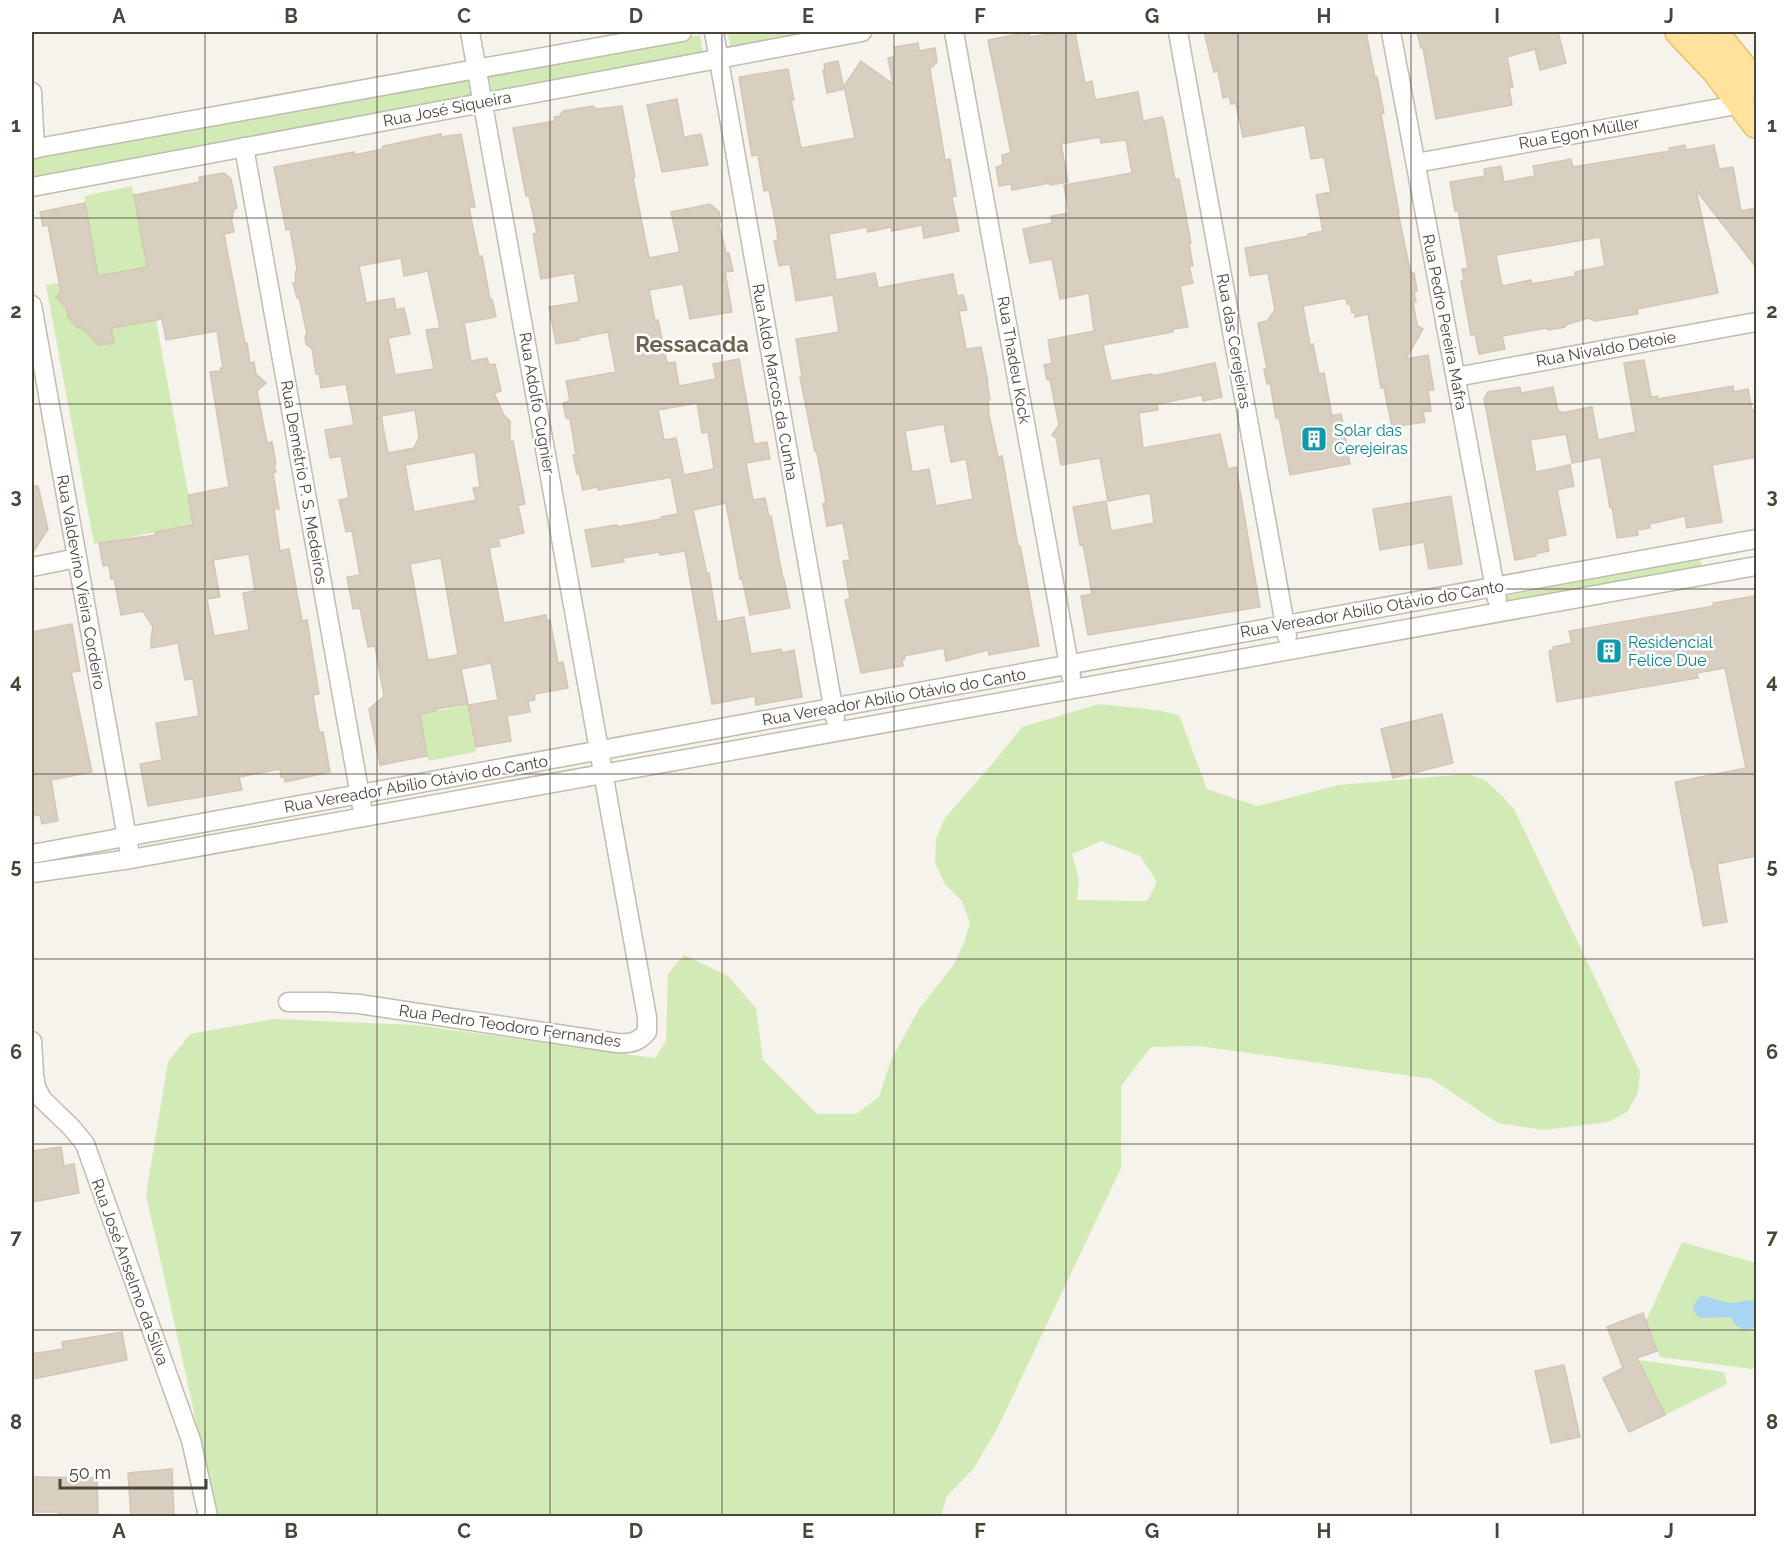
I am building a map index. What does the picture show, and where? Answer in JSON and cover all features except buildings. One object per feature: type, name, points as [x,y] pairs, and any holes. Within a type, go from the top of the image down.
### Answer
[{"type":"main road","points":[[1679,32],[1752,104]]},
{"type":"main road","points":[[1714,32],[1752,104]]},
{"type":"street","name":"Rua Adolfo Cugnier","points":[[470,32],[604,774]]},
{"type":"street","name":"Rua José Siqueira","points":[[33,149],[682,32]]},
{"type":"street","name":"Rua Aldo Marcos da Cunha","points":[[714,32],[837,732]]},
{"type":"street","name":"Rua José Siqueira","points":[[32,187],[862,32]]},
{"type":"street","name":"Rua Thadeu Kock","points":[[954,32],[1074,689]]},
{"type":"street","name":"Rua das Cerejeiras","points":[[1178,32],[1290,650]]},
{"type":"street","name":"Rua Pedro Pereira Mafra","points":[[1391,32],[1500,612]]},
{"type":"street","points":[[32,92],[33,149]]},
{"type":"street","name":"Rua Egon Müller","points":[[1416,163],[1752,104]]},
{"type":"street","name":"Rua Demétrio P. S. Medeiros","points":[[244,147],[363,817]]},
{"type":"street","name":"Rua Valdevino Vieira Cordeiro","points":[[32,305],[131,859]]},
{"type":"street","name":"Rua Nivaldo Detoie","points":[[1456,376],[1756,322]]},
{"type":"street","name":"Rua Vereador Abílio Otávio do Canto","points":[[32,854],[1756,539]]},
{"type":"street","points":[[1715,547],[1721,572]]},
{"type":"street","points":[[32,567],[77,558]]},
{"type":"street","name":"Rua Vereador Abílio Otávio do Canto","points":[[32,873],[131,859],[1756,566]]},
{"type":"street","name":"Rua Pedro Teodoro Fernandes","points":[[288,1002],[359,1004],[617,1043],[638,1041],[647,1032],[647,1017],[604,774]]},
{"type":"street","name":"Rua José Anselmo da Silva","points":[[32,1041],[36,1087],[42,1099],[85,1144],[191,1440],[208,1516]]},
{"type":"green space","points":[[728,32],[819,32],[730,48]]},
{"type":"green space","points":[[700,35],[703,53],[492,92],[488,74]]},
{"type":"green space","points":[[468,77],[471,96],[32,178],[32,156]]},
{"type":"green space","points":[[132,186],[147,267],[98,276],[84,196]]},
{"type":"green space","points":[[74,280],[56,297],[69,313],[67,316],[99,345],[114,343],[111,328],[156,320],[194,525],[94,544],[46,285]]},
{"type":"green space","points":[[1700,558],[1702,566],[1509,603],[1506,596]]},
{"type":"green space","points":[[1099,704],[1156,710],[1179,715],[1207,789],[1257,806],[1339,785],[1467,774],[1485,780],[1514,809],[1640,1072],[1638,1093],[1627,1112],[1608,1122],[1544,1130],[1498,1123],[1432,1079],[1199,1046],[1151,1047],[1121,1086],[1121,1168],[998,1427],[974,1468],[947,1496],[941,1516],[217,1516],[146,1195],[168,1062],[190,1034],[274,1019],[415,1025],[655,1058],[666,1041],[668,974],[684,955],[728,976],[756,1008],[763,1060],[817,1114],[856,1114],[879,1097],[891,1060],[919,1009],[953,966],[964,943],[970,923],[962,901],[944,883],[935,862],[936,839],[945,818],[1022,727]],"holes":[[[1101,841],[1140,856],[1157,882],[1147,901],[1077,900],[1079,880],[1072,854]]]},
{"type":"green space","points":[[468,705],[476,752],[428,761],[420,714]]},
{"type":"green space","points":[[1682,1242],[1756,1263],[1756,1366],[1752,1369],[1660,1357],[1646,1321]]},
{"type":"green space","points":[[1638,1360],[1724,1372],[1727,1384],[1665,1415]]},
{"type":"water","points":[[1700,1296],[1728,1303],[1753,1301],[1756,1303],[1756,1326],[1742,1329],[1731,1317],[1700,1318],[1693,1306]]},
{"type":"place","name":"Solar das Cerejeiras","points":[[1314,439]]},
{"type":"place","name":"Residencial Felice Due","points":[[1609,651]]},
{"type":"district","name":"Ressacada","points":[[692,344]]}]
